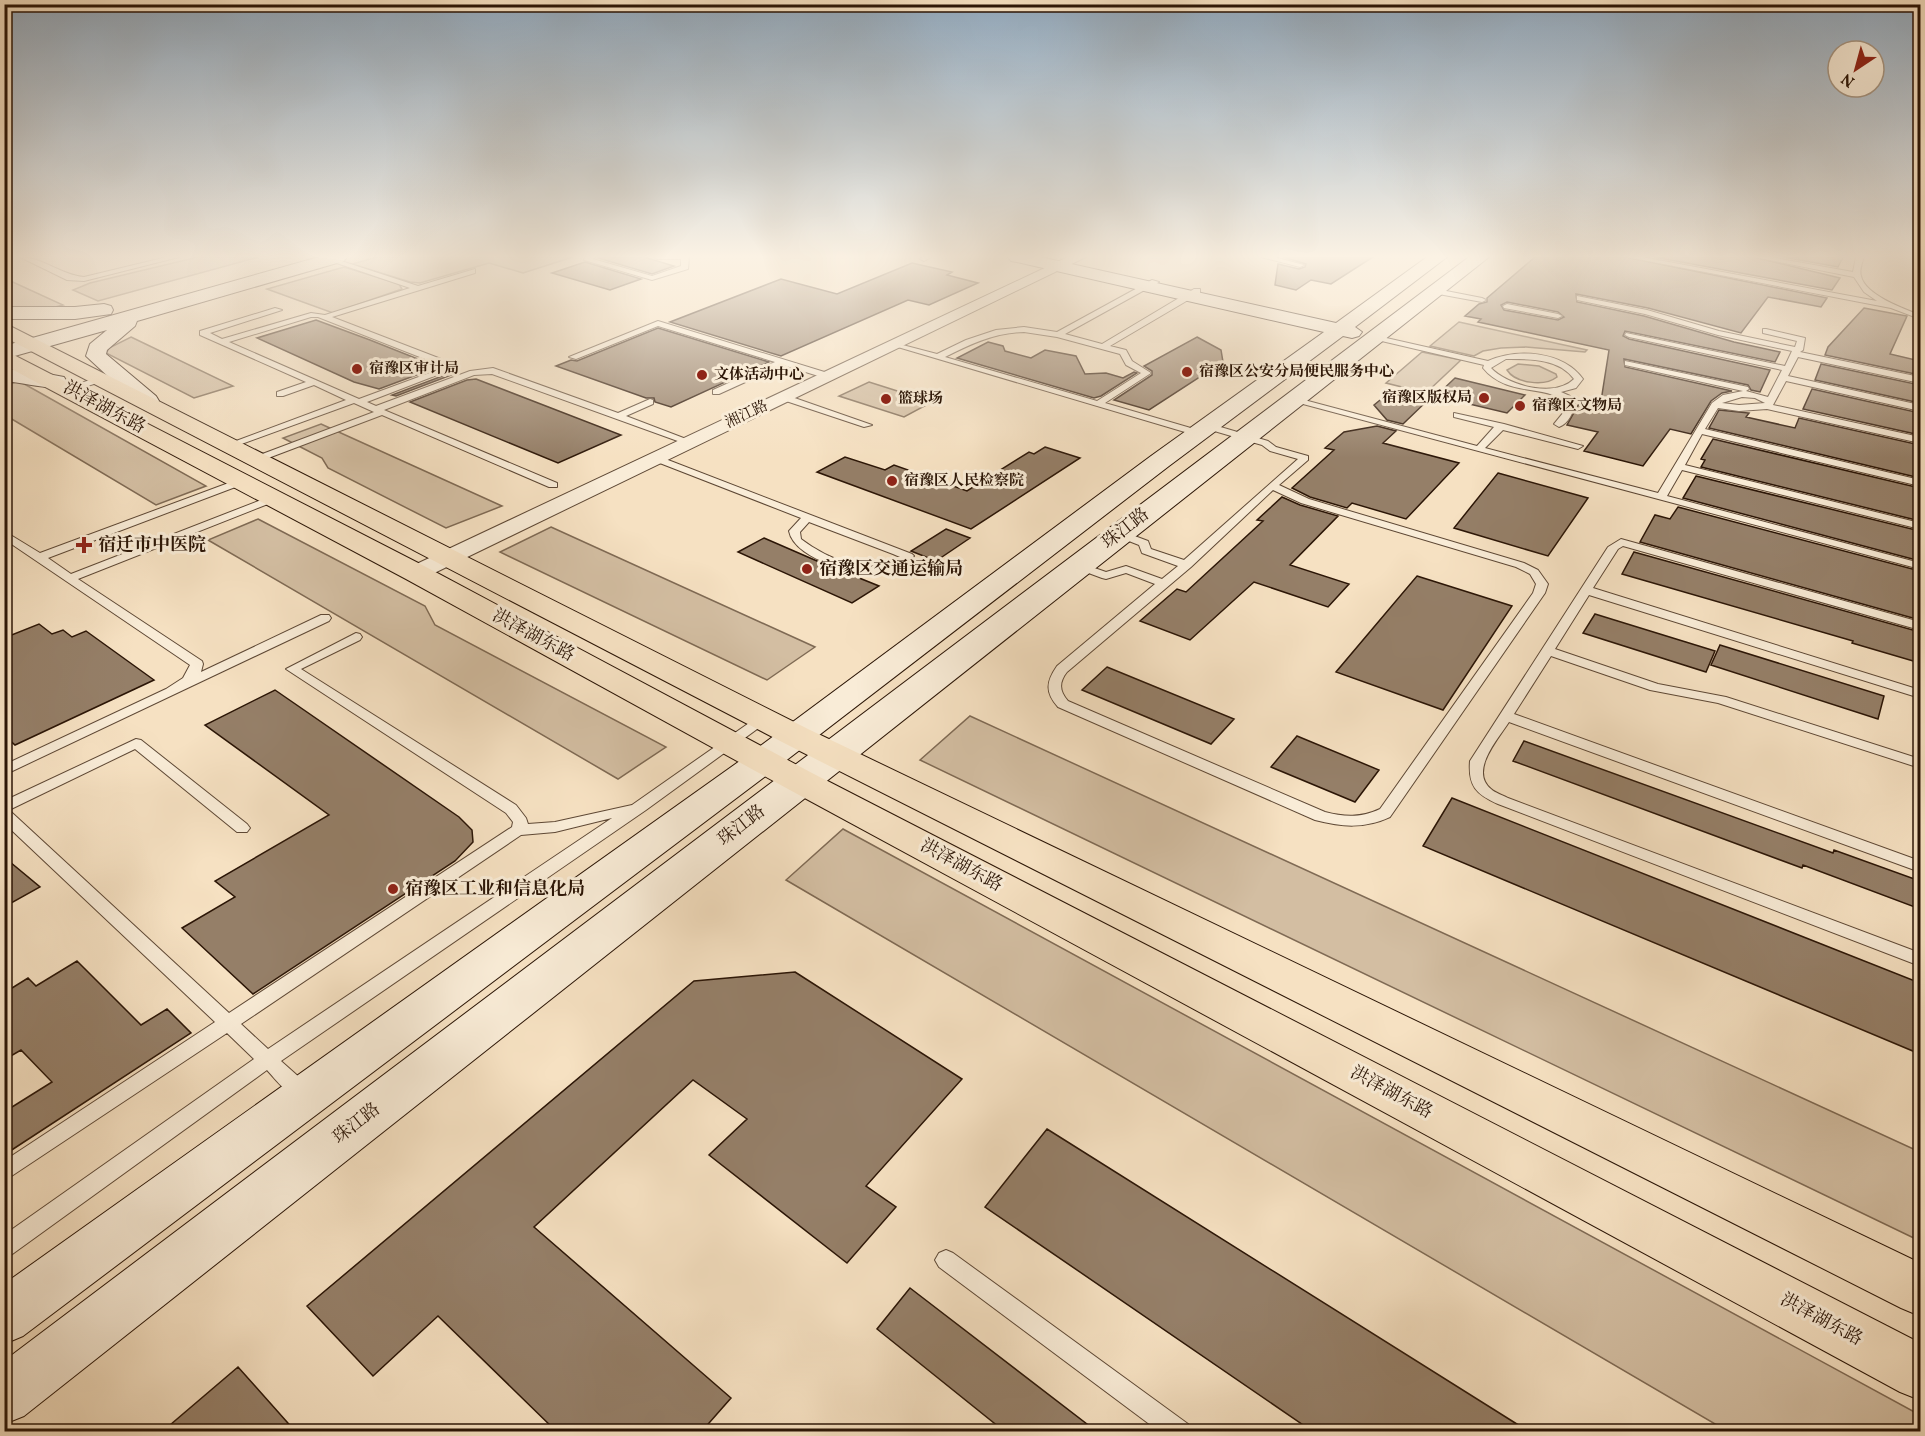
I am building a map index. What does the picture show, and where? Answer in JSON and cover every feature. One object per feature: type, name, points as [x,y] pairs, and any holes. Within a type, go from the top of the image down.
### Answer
[{"type":"main road","name":"洪泽湖东路","points":[[12,339],[104,378],[148,401],[252,470],[416,573],[763,761],[1920,1372]]},
{"type":"main road","name":"洪泽湖东路","points":[[12,339],[62,386],[449,556],[796,735],[1920,1290]]},
{"type":"street","points":[[12,339],[43,324]]},
{"type":"street","points":[[12,339],[67,324]]},
{"type":"street","points":[[12,339],[84,324]]},
{"type":"street","points":[[126,324],[97,348],[96,356],[148,401]]},
{"type":"street","name":"湘江路","points":[[416,573],[937,324]]},
{"type":"street","points":[[1284,324],[1306,340],[1304,355]]},
{"type":"street","points":[[1324,324],[1359,332]]},
{"type":"street","name":"珠江路","points":[[4,1317],[763,761],[1304,355],[1359,332],[1364,324]]},
{"type":"street","name":"珠江路","points":[[4,1396],[1293,400],[1359,332],[1370,324]]},
{"type":"street","points":[[4,375],[26,376],[62,386]]},
{"type":"lane","points":[[232,324],[203,333],[554,485]]},
{"type":"lane","points":[[223,341],[280,324]]},
{"type":"lane","points":[[343,324],[438,361]]},
{"type":"lane","points":[[573,357],[655,324]]},
{"type":"lane","points":[[661,324],[828,376]]},
{"type":"lane","points":[[1058,335],[1078,324]]},
{"type":"lane","points":[[1103,347],[1144,324]]},
{"type":"lane","points":[[1684,324],[1920,380]]},
{"type":"lane","points":[[938,357],[985,334],[1030,329],[1123,352],[1129,363],[1147,373],[1098,404]]},
{"type":"lane","points":[[1661,497],[1715,405],[1739,408],[1770,402],[1798,352],[1802,340],[1766,331]]},
{"type":"lane","points":[[1359,332],[1489,363],[1504,357],[1516,356],[1545,359],[1569,368],[1579,379],[1570,387],[1545,390]]},
{"type":"lane","points":[[1629,335],[1920,408]]},
{"type":"lane","points":[[895,345],[1098,404],[1203,430],[1265,442],[1273,449],[1305,458],[1272,486],[1228,529],[1165,584],[1062,669],[1053,685],[1054,695],[1063,704],[1320,816],[1353,823],[1370,821],[1385,813],[1539,593],[1542,584],[1534,572],[1520,565],[1305,501],[1272,486]]},
{"type":"lane","points":[[716,392],[782,362]]},
{"type":"lane","points":[[1489,363],[1490,373],[1506,382],[1560,394],[1570,403],[1568,413],[1559,424]]},
{"type":"lane","points":[[1628,363],[1920,440]]},
{"type":"lane","points":[[70,578],[252,470],[356,401],[446,370]]},
{"type":"lane","points":[[41,557],[252,470],[380,411],[473,373],[493,371],[689,442]]},
{"type":"lane","points":[[62,386],[104,378]]},
{"type":"lane","points":[[280,394],[315,382]]},
{"type":"lane","points":[[783,398],[867,425]]},
{"type":"lane","points":[[1293,400],[1920,566]]},
{"type":"lane","points":[[619,416],[650,402]]},
{"type":"lane","points":[[1457,415],[1578,446]]},
{"type":"lane","points":[[1479,449],[1501,426]]},
{"type":"lane","points":[[1700,431],[1920,483]]},
{"type":"lane","points":[[655,458],[808,517],[908,556],[890,568],[844,564],[806,549],[795,540],[794,531],[808,517]]},
{"type":"lane","points":[[1679,466],[1920,526]]},
{"type":"lane","points":[[4,534],[196,664],[196,672],[187,682],[171,692]]},
{"type":"lane","points":[[1120,534],[1144,543],[1146,551],[1186,565]]},
{"type":"lane","points":[[1920,626],[1621,542],[1614,547],[1477,761],[1476,777],[1485,792],[1503,801],[1920,960]]},
{"type":"lane","points":[[1079,566],[1106,576],[1126,569],[1165,584]]},
{"type":"lane","points":[[1586,590],[1920,694]]},
{"type":"lane","points":[[4,771],[325,618]]},
{"type":"lane","points":[[356,637],[292,669],[512,809],[521,822],[518,830]]},
{"type":"lane","points":[[1548,651],[1655,687],[1721,700],[1920,764]]},
{"type":"lane","points":[[1506,716],[1920,867]]},
{"type":"lane","points":[[4,1248],[267,1060],[641,806],[764,719]]},
{"type":"lane","points":[[4,807],[136,743],[242,828]]},
{"type":"lane","points":[[4,1172],[518,830],[555,827],[641,806]]},
{"type":"lane","points":[[4,814],[306,1096]]},
{"type":"lane","points":[[946,1260],[1180,1431]]},
{"type":"shaded area","points":[[1457,324],[1468,324],[1587,350],[1585,352],[1526,347],[1501,348],[1483,351],[1474,356],[1430,346]]},
{"type":"shaded area","points":[[131,337],[233,386],[194,398],[106,353],[109,348]]},
{"type":"shaded area","points":[[1422,352],[1461,360],[1426,393],[1386,383]]},
{"type":"shaded area","points":[[1518,364],[1539,366],[1556,374],[1557,377],[1538,383],[1523,381],[1507,370]]},
{"type":"shaded area","points":[[19,381],[206,486],[156,505],[5,415],[5,386]]},
{"type":"shaded area","name":"篮球场","points":[[869,382],[932,402],[904,417],[839,396]]},
{"type":"shaded area","points":[[321,424],[502,506],[446,528],[328,468],[322,458],[283,438]]},
{"type":"shaded area","points":[[258,519],[425,606],[435,625],[666,747],[618,779],[208,540]]},
{"type":"shaded area","points":[[551,527],[815,647],[767,680],[500,552]]},
{"type":"shaded area","points":[[970,716],[1920,1152],[1920,1241],[920,760]]},
{"type":"shaded area","points":[[843,829],[1920,1415],[1920,1431],[1727,1431],[786,880]]},
{"type":"building","points":[[303,324],[327,324],[438,367],[379,389],[354,382],[257,338]]},
{"type":"building","points":[[677,324],[854,324],[781,356]]},
{"type":"building","points":[[1487,324],[1672,324],[1734,342],[1780,352],[1775,362],[1625,331],[1623,336],[1629,339],[1770,370],[1760,392],[1751,390],[1748,385],[1624,359],[1625,367],[1732,391],[1722,393],[1711,401],[1691,434],[1670,429],[1643,466],[1584,451],[1598,432],[1567,425],[1580,402],[1601,401],[1609,350]]},
{"type":"building","points":[[1708,324],[1748,324],[1741,333]]},
{"type":"building","points":[[1849,324],[1903,324],[1890,354],[1920,361],[1920,375],[1825,355],[1828,347]]},
{"type":"building","points":[[658,328],[769,362],[671,407],[655,402],[654,398],[646,398],[556,366],[571,360],[577,361]]},
{"type":"building","points":[[1197,337],[1221,350],[1223,362],[1149,410],[1114,400],[1152,375],[1152,371],[1144,366]]},
{"type":"building","points":[[988,342],[1003,346],[1005,351],[1031,358],[1045,350],[1076,356],[1085,374],[1106,373],[1123,378],[1134,372],[1137,373],[1094,398],[957,358]]},
{"type":"building","points":[[1821,364],[1920,385],[1920,403],[1815,380]]},
{"type":"building","points":[[450,373],[454,374],[396,396],[392,395]]},
{"type":"building","points":[[1455,378],[1525,395],[1507,413],[1436,396]]},
{"type":"building","points":[[476,379],[621,435],[558,463],[410,402],[467,380]]},
{"type":"building","points":[[1812,389],[1920,413],[1920,435],[1803,409]]},
{"type":"building","points":[[1391,391],[1428,400],[1403,424],[1387,420],[1374,405]]},
{"type":"building","points":[[1719,410],[1749,413],[1746,417],[1795,428],[1799,418],[1920,445],[1920,478],[1709,428]]},
{"type":"building","points":[[1377,426],[1396,431],[1383,443],[1459,463],[1406,519],[1352,503],[1347,508],[1310,497],[1292,488],[1334,450],[1325,448],[1344,432]]},
{"type":"building","points":[[1713,439],[1920,488],[1920,521],[1701,467],[1705,460],[1701,459]]},
{"type":"building","points":[[1045,447],[1080,458],[971,529],[817,472],[845,457],[885,470],[894,465],[967,491],[1029,452],[1034,454]]},
{"type":"building","points":[[1498,473],[1588,498],[1548,556],[1454,528]]},
{"type":"building","points":[[1696,476],[1920,531],[1920,561],[1683,498]]},
{"type":"building","points":[[1282,497],[1338,516],[1290,565],[1349,584],[1328,607],[1254,582],[1190,640],[1140,621],[1177,589],[1186,592],[1263,521],[1257,520]]},
{"type":"building","points":[[1678,507],[1920,571],[1920,620],[1640,542],[1655,515],[1670,519]]},
{"type":"building","points":[[946,529],[970,538],[936,561],[911,551]]},
{"type":"building","points":[[764,538],[879,586],[852,603],[738,552]]},
{"type":"building","points":[[1634,552],[1920,632],[1920,663],[1852,643],[1853,641],[1622,574]]},
{"type":"building","points":[[1417,576],[1512,606],[1443,710],[1336,672]]},
{"type":"building","points":[[1595,614],[1715,651],[1706,672],[1583,633]]},
{"type":"building","points":[[39,624],[52,634],[63,630],[72,637],[86,631],[154,680],[15,745],[4,735],[4,638]]},
{"type":"building","points":[[1720,645],[1884,696],[1878,719],[1711,665]]},
{"type":"building","points":[[1107,667],[1234,719],[1211,744],[1082,690]]},
{"type":"building","points":[[275,690],[459,817],[472,830],[473,842],[455,861],[253,994],[182,928],[235,897],[215,881],[329,815],[205,725]]},
{"type":"building","points":[[1297,736],[1379,770],[1355,802],[1271,767]]},
{"type":"building","points":[[1524,741],[1833,853],[1834,850],[1920,881],[1920,909],[1513,761]]},
{"type":"building","points":[[1452,798],[1920,983],[1920,1054],[1423,846]]},
{"type":"building","points":[[4,857],[40,887],[4,907]]},
{"type":"building","points":[[77,961],[141,1025],[167,1009],[191,1033],[4,1155],[4,1112],[52,1082],[21,1050],[4,1060],[4,993],[28,978],[36,986]]},
{"type":"building","points":[[795,972],[962,1079],[866,1186],[896,1207],[847,1263],[709,1155],[747,1119],[693,1080],[534,1227],[731,1398],[702,1431],[556,1431],[438,1316],[373,1376],[307,1306],[694,981]]},
{"type":"building","points":[[1047,1129],[1528,1431],[1312,1431],[985,1207]]},
{"type":"building","points":[[910,1288],[1096,1431],[1004,1431],[877,1329]]},
{"type":"building","points":[[238,1367],[295,1431],[163,1431]]},
{"type":"place","name":"宿豫区审计局","points":[[357,369]]},
{"type":"place","name":"宿豫区公安分局便民服务中心","points":[[1187,372]]},
{"type":"place","name":"文体活动中心","points":[[702,375]]},
{"type":"place","name":"宿豫区版权局","points":[[1484,398]]},
{"type":"place","name":"篮球场","points":[[886,399]]},
{"type":"place","name":"宿豫区文物局","points":[[1520,406]]},
{"type":"place","name":"宿豫区人民检察院","points":[[892,481]]},
{"type":"place","name":"宿迁市中医院","points":[[84,545]]},
{"type":"place","name":"宿豫区交通运输局","points":[[807,569]]},
{"type":"place","name":"宿豫区工业和信息化局","points":[[393,889]]}]
